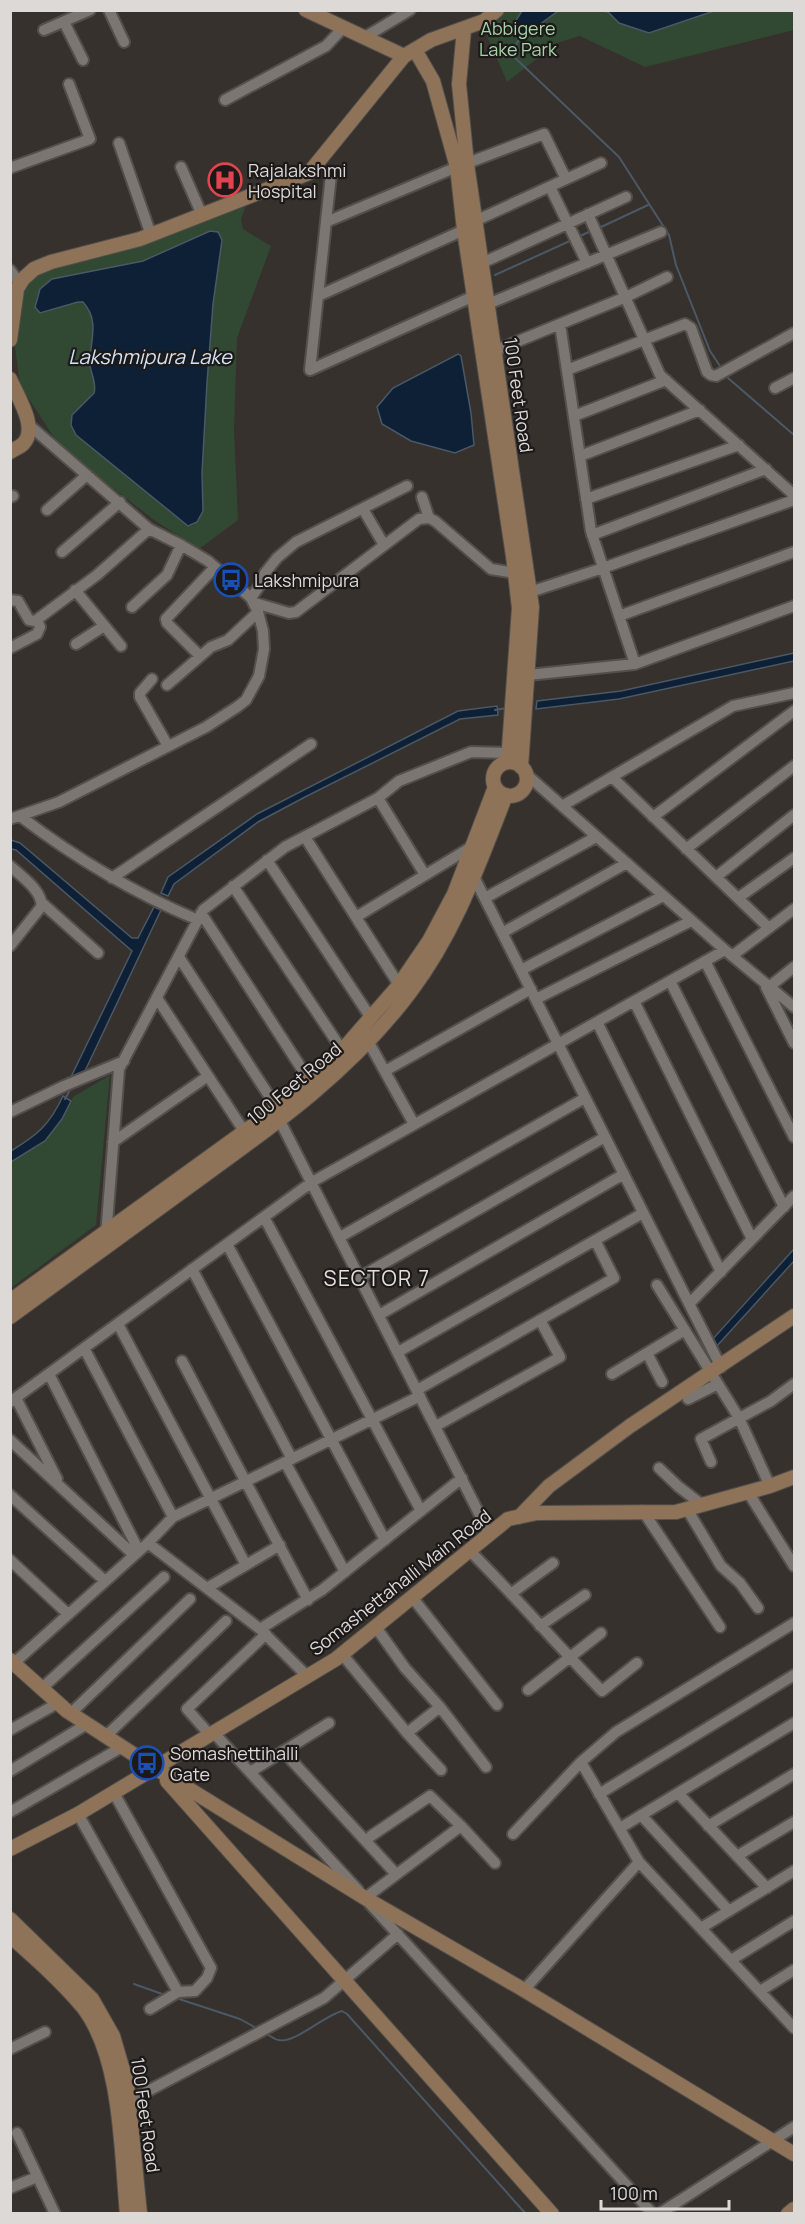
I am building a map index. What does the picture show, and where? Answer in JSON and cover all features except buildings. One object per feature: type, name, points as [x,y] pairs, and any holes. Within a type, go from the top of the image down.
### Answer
[{"type":"main road","points":[[10,340],[16,288],[34,269],[51,262],[151,235],[309,173],[409,53],[431,40],[484,21],[497,10]]},
{"type":"main road","points":[[318,12],[343,28],[409,53]]},
{"type":"main road","name":"100 Feet Road","points":[[465,29],[459,84],[464,230],[515,573],[519,608],[521,674]]},
{"type":"main road","name":"100 Feet Road","points":[[409,53],[433,81],[462,165],[482,263],[532,607],[521,674],[516,764],[526,783],[521,791],[513,795],[501,791],[493,778],[496,769],[516,764]]},
{"type":"main road","points":[[10,379],[29,425],[28,436],[23,444],[10,452]]},
{"type":"main road","name":"100 Feet Road","points":[[10,1301],[244,1131],[278,1114],[309,1080],[342,1050],[399,985],[429,941],[454,894],[473,846],[501,791]]},
{"type":"main road","name":"100 Feet Road","points":[[10,1317],[105,1248],[278,1114],[340,1071],[411,991],[440,948],[466,899],[501,791]]},
{"type":"main road","points":[[519,1517],[549,1486],[630,1426],[717,1374],[795,1316]]},
{"type":"main road","name":"Somashettahalli Main Road","points":[[10,1849],[114,1793],[342,1654],[508,1519],[537,1513],[676,1512],[794,1478]]},
{"type":"main road","points":[[12,1662],[71,1713],[122,1747],[364,1898],[524,1990],[795,2154]]},
{"type":"main road","points":[[156,1768],[552,2214]]},
{"type":"main road","name":"100 Feet Road","points":[[10,1919],[92,1999],[119,2052],[129,2101],[140,2214]]},
{"type":"main road","name":"100 Feet Road","points":[[10,1936],[82,2007],[101,2041],[115,2086],[127,2214]]},
{"type":"main road","points":[[788,2214],[795,2209]]},
{"type":"street","points":[[44,30],[90,10]]},
{"type":"street","points":[[110,10],[124,42]]},
{"type":"street","points":[[365,37],[410,10]]},
{"type":"street","points":[[64,22],[83,60]]},
{"type":"street","points":[[225,100],[326,46],[343,28]]},
{"type":"street","points":[[10,168],[90,139],[69,84]]},
{"type":"street","points":[[326,222],[462,165],[544,134],[566,179]]},
{"type":"street","points":[[118,143],[151,235]]},
{"type":"street","points":[[475,221],[601,163]]},
{"type":"street","points":[[181,167],[202,215]]},
{"type":"street","points":[[332,175],[310,370],[474,296]]},
{"type":"street","points":[[550,187],[587,263]]},
{"type":"street","points":[[482,263],[626,196]]},
{"type":"street","points":[[588,214],[660,375],[795,495]]},
{"type":"street","points":[[318,296],[464,230]]},
{"type":"street","points":[[488,304],[661,232]]},
{"type":"street","points":[[10,270],[16,288]]},
{"type":"street","points":[[494,351],[626,297],[668,277]]},
{"type":"street","points":[[560,324],[592,535],[635,664]]},
{"type":"street","points":[[567,370],[687,325],[691,328],[707,372],[714,376],[795,333]]},
{"type":"street","points":[[775,388],[795,378]]},
{"type":"street","points":[[574,416],[666,380]]},
{"type":"street","points":[[580,456],[700,411]]},
{"type":"street","points":[[29,425],[149,529],[181,545],[215,567],[254,604],[289,613],[296,612],[419,519],[429,518]]},
{"type":"street","points":[[586,499],[739,446]]},
{"type":"street","points":[[592,535],[766,469]]},
{"type":"street","points":[[47,510],[87,475]]},
{"type":"street","points":[[167,685],[211,646],[228,640],[254,604],[265,573],[277,558],[312,533],[407,486]]},
{"type":"street","points":[[422,497],[429,518],[451,533],[491,569],[515,573]]},
{"type":"street","points":[[530,592],[795,500]]},
{"type":"street","points":[[62,552],[120,502]]},
{"type":"street","points":[[363,509],[384,545]]},
{"type":"street","points":[[10,600],[18,601],[31,621],[37,620],[97,575],[149,529]]},
{"type":"street","points":[[132,607],[170,572],[181,545]]},
{"type":"street","points":[[619,615],[795,552]]},
{"type":"street","points":[[200,656],[167,623],[166,619],[215,567]]},
{"type":"street","points":[[75,590],[121,646]]},
{"type":"street","points":[[15,817],[59,802],[206,727],[246,700],[259,675],[264,649],[262,631],[254,604]]},
{"type":"street","points":[[521,674],[635,664],[795,606]]},
{"type":"street","points":[[10,648],[37,634],[40,627],[37,620]]},
{"type":"street","points":[[76,645],[104,626]]},
{"type":"street","points":[[152,679],[140,693],[140,697],[168,746]]},
{"type":"street","points":[[562,806],[733,706],[795,693]]},
{"type":"street","points":[[653,817],[795,711]]},
{"type":"street","points":[[112,878],[311,744]]},
{"type":"street","points":[[105,1248],[119,1069],[200,916],[233,886],[285,847],[378,798],[399,781],[471,752],[516,764],[691,921],[795,1007]]},
{"type":"street","points":[[686,849],[795,766]]},
{"type":"street","points":[[612,777],[769,928]]},
{"type":"street","points":[[378,798],[425,875]]},
{"type":"street","points":[[716,877],[795,815]]},
{"type":"street","points":[[15,817],[112,878],[160,903],[200,916],[309,1080]]},
{"type":"street","points":[[304,837],[399,985]]},
{"type":"street","points":[[485,898],[596,837]]},
{"type":"street","points":[[356,917],[473,846]]},
{"type":"street","points":[[738,898],[795,858]]},
{"type":"street","points":[[267,860],[370,1018]]},
{"type":"street","points":[[502,933],[627,863]]},
{"type":"street","points":[[10,866],[38,895],[42,903],[98,953]]},
{"type":"street","points":[[474,877],[689,1304],[717,1374],[770,1486]]},
{"type":"street","points":[[233,886],[342,1050]]},
{"type":"street","points":[[521,970],[663,896]]},
{"type":"street","points":[[10,946],[42,903]]},
{"type":"street","points":[[61,1487],[13,1400],[312,1182],[705,961],[728,953],[795,909]]},
{"type":"street","points":[[385,1071],[533,994],[691,921]]},
{"type":"street","points":[[178,957],[278,1114],[489,1533]]},
{"type":"street","points":[[705,961],[795,1137]]},
{"type":"street","points":[[766,984],[795,967]]},
{"type":"street","points":[[670,981],[784,1207]]},
{"type":"street","points":[[766,984],[795,1043]]},
{"type":"street","points":[[157,998],[244,1131]]},
{"type":"street","points":[[633,1001],[752,1239]]},
{"type":"street","points":[[597,1022],[720,1272]]},
{"type":"street","points":[[368,1041],[414,1124]]},
{"type":"street","points":[[10,1112],[124,1061]]},
{"type":"street","points":[[113,1142],[208,1076]]},
{"type":"street","points":[[340,1237],[585,1098]]},
{"type":"street","points":[[360,1277],[605,1137]]},
{"type":"street","points":[[379,1315],[624,1174]]},
{"type":"street","points":[[689,1304],[795,1196]]},
{"type":"street","points":[[398,1352],[643,1213]]},
{"type":"street","points":[[264,1216],[421,1511]]},
{"type":"street","points":[[12,1662],[137,1553],[173,1516],[372,1419],[614,1278],[595,1240]]},
{"type":"street","points":[[227,1244],[385,1540]]},
{"type":"street","points":[[192,1269],[345,1572]]},
{"type":"street","points":[[657,1285],[685,1330],[717,1374]]},
{"type":"street","points":[[436,1426],[560,1357],[540,1320]]},
{"type":"street","points":[[118,1324],[246,1565]]},
{"type":"street","points":[[612,1374],[685,1330]]},
{"type":"street","points":[[84,1348],[173,1516]]},
{"type":"street","points":[[646,1353],[662,1382]]},
{"type":"street","points":[[182,1361],[309,1600]]},
{"type":"street","points":[[49,1374],[137,1553]]},
{"type":"street","points":[[688,1399],[717,1374]]},
{"type":"street","points":[[711,1462],[701,1439],[771,1401],[795,1384]]},
{"type":"street","points":[[10,1440],[137,1553]]},
{"type":"street","points":[[659,1468],[679,1487],[694,1507],[721,1566],[740,1583],[758,1608]]},
{"type":"street","points":[[462,1478],[309,1600],[263,1631],[187,1709],[250,1772],[653,2214]]},
{"type":"street","points":[[748,1492],[795,1566]]},
{"type":"street","points":[[10,1495],[105,1581]]},
{"type":"street","points":[[643,1511],[720,1627]]},
{"type":"street","points":[[148,1543],[263,1631],[307,1676]]},
{"type":"street","points":[[207,1588],[280,1545]]},
{"type":"street","points":[[469,1550],[602,1691],[637,1663]]},
{"type":"street","points":[[10,1560],[69,1614]]},
{"type":"street","points":[[512,1593],[553,1563]]},
{"type":"street","points":[[41,1689],[164,1577]]},
{"type":"street","points":[[540,1626],[585,1594]]},
{"type":"street","points":[[412,1597],[497,1705]]},
{"type":"street","points":[[71,1713],[190,1599]]},
{"type":"street","points":[[106,1736],[226,1621]]},
{"type":"street","points":[[513,1834],[581,1762],[616,1732],[795,1623]]},
{"type":"street","points":[[375,1626],[405,1668],[440,1707],[486,1767]]},
{"type":"street","points":[[528,1690],[601,1633]]},
{"type":"street","points":[[342,1654],[407,1733],[441,1770]]},
{"type":"street","points":[[599,1794],[795,1675]]},
{"type":"street","points":[[10,1730],[58,1702]]},
{"type":"street","points":[[407,1733],[440,1707]]},
{"type":"street","points":[[250,1772],[329,1723]]},
{"type":"street","points":[[620,1828],[795,1723]]},
{"type":"street","points":[[10,1771],[87,1724]]},
{"type":"street","points":[[10,1812],[122,1747]]},
{"type":"street","points":[[284,1751],[396,1874]]},
{"type":"street","points":[[581,1762],[639,1862],[730,1960],[792,2022]]},
{"type":"street","points":[[708,1826],[795,1773]]},
{"type":"street","points":[[114,1793],[211,1968],[207,1978],[195,1991],[178,1992],[150,2009]]},
{"type":"street","points":[[678,1793],[767,1888]]},
{"type":"street","points":[[371,1836],[430,1796],[495,1863]]},
{"type":"street","points":[[78,1814],[178,1992]]},
{"type":"street","points":[[641,1815],[729,1911]]},
{"type":"street","points":[[737,1856],[795,1822]]},
{"type":"street","points":[[364,1898],[461,1826]]},
{"type":"street","points":[[524,1990],[639,1862]]},
{"type":"street","points":[[701,1928],[795,1871]]},
{"type":"street","points":[[730,1960],[795,1921]]},
{"type":"street","points":[[129,2101],[324,1998],[398,1934]]},
{"type":"street","points":[[760,1991],[795,1970]]},
{"type":"street","points":[[10,2049],[45,2032]]},
{"type":"street","points":[[659,2214],[795,2127]]},
{"type":"street","points":[[17,2133],[55,2214]]},
{"type":"street","points":[[10,2188],[32,2179]]},
{"type":"green space","name":"Abbigere Lake Park","points":[[504,11],[794,11],[794,30],[645,67],[580,36],[557,43],[507,82],[484,29]]},
{"type":"green space","points":[[246,206],[241,219],[243,229],[271,246],[237,338],[234,430],[238,520],[199,549],[154,520],[60,447],[20,385],[14,339],[25,282],[62,265],[137,247]],"holes":[[[211,231],[222,240],[213,304],[207,383],[202,473],[203,511],[193,525],[188,526],[79,437],[90,396],[96,388],[91,362],[93,322],[88,309],[83,302],[40,313],[35,307],[40,289],[52,279],[143,261]]]},
{"type":"green space","points":[[110,1075],[96,1225],[11,1288],[10,1162],[45,1141],[62,1119],[73,1097]]},
{"type":"water","points":[[522,11],[558,11],[528,33],[522,34],[515,31],[513,25]]},
{"type":"water","points":[[601,11],[714,11],[649,33],[619,23],[608,12]]},
{"type":"water","name":"Lakshmipura Lake","points":[[210,231],[218,232],[222,240],[213,304],[207,383],[202,473],[203,511],[197,522],[188,526],[76,435],[71,425],[72,415],[95,390],[90,365],[92,317],[83,302],[40,313],[35,307],[40,289],[52,279],[143,261]]},
{"type":"water","points":[[458,354],[461,356],[474,445],[455,453],[411,441],[382,424],[377,407],[393,388]]},
{"type":"water","points":[[794,653],[794,661],[619,699],[536,709],[537,701],[621,691]]},
{"type":"water","points":[[497,706],[498,715],[460,719],[258,822],[174,884],[168,896],[161,893],[168,877],[257,814],[458,711]]},
{"type":"water","points":[[11,840],[20,843],[132,938],[138,938],[154,907],[161,910],[85,1071],[71,1077],[132,951],[16,850],[11,849]]},
{"type":"water","points":[[63,1096],[71,1101],[62,1119],[45,1141],[11,1162],[11,1151],[42,1129]]},
{"type":"water","points":[[794,1249],[794,1261],[715,1348],[711,1341]]},
{"type":"waterway","points":[[522,34],[511,54],[619,157],[669,235],[676,265],[710,351],[720,366]]},
{"type":"waterway","points":[[599,228],[648,205]]},
{"type":"waterway","points":[[580,236],[591,231]]},
{"type":"waterway","points":[[495,275],[572,240]]},
{"type":"waterway","points":[[728,378],[794,435]]},
{"type":"waterway","points":[[495,710],[507,708]]},
{"type":"waterway","points":[[65,1099],[71,1088]]},
{"type":"waterway","points":[[134,1984],[165,1995]]},
{"type":"waterway","points":[[176,1998],[240,2019],[258,2029]]},
{"type":"waterway","points":[[265,2033],[276,2039],[285,2040],[301,2034],[334,2014],[342,2011],[347,2014],[526,2214]]},
{"type":"place","name":"Rajalakshmi Hospital","points":[[225,180]]},
{"type":"place","name":"Lakshmipura","points":[[231,580]]},
{"type":"place","name":"Somashettihalli Gate","points":[[147,1763]]},
{"type":"district","name":"SECTOR 7","points":[[377,1278]]}]
